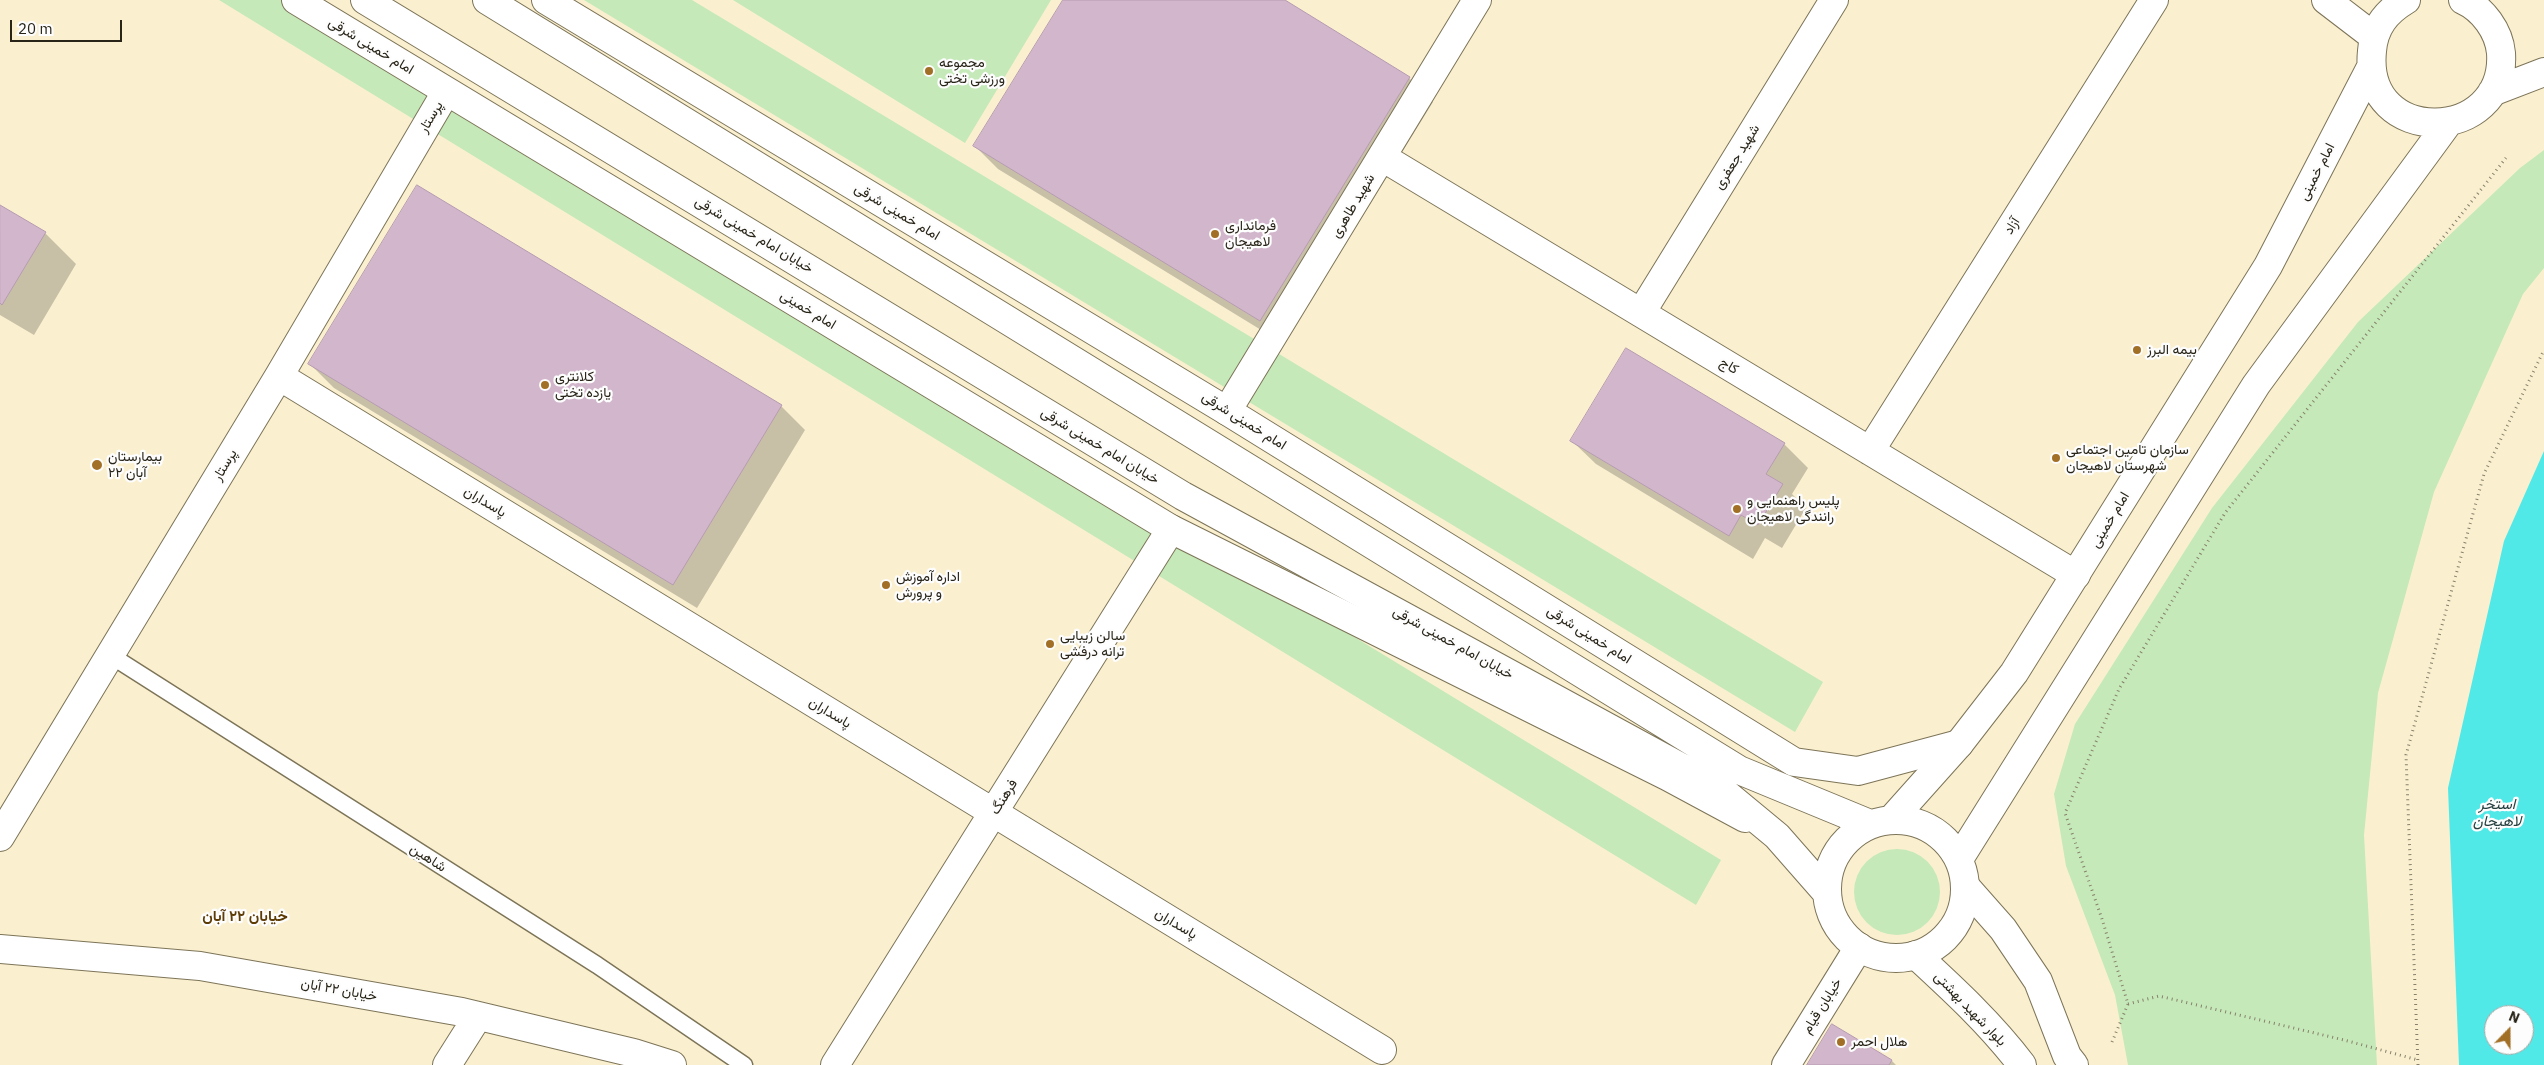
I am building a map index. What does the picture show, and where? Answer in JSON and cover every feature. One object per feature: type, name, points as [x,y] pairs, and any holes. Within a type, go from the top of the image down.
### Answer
[{"type":"main road","name":"امام خمینی شرقی","points":[[296,0],[446,92]]},
{"type":"main road","name":"خیابان امام خمینی شرقی","points":[[365,0],[1183,496],[1719,788],[1777,836],[1827,893]]},
{"type":"main road","points":[[488,0],[1739,770],[1881,822],[1919,824],[1942,837],[1958,859],[1965,886],[1960,915],[1952,929],[1936,944],[1916,954],[1897,957],[1877,955],[1859,947],[1842,933],[1832,914],[1827,893],[1828,872],[1837,852],[1851,835],[1881,822]]},
{"type":"main road","name":"امام خمینی شرقی","points":[[546,0],[1227,411],[1794,762],[1858,771],[1959,744]]},
{"type":"main road","name":"شهید طاهری","points":[[1227,411],[1477,0]]},
{"type":"main road","name":"شهید جعفری","points":[[1641,313],[1834,0]]},
{"type":"main road","name":"آزاد","points":[[1870,452],[2154,0]]},
{"type":"main road","points":[[2326,0],[2373,36]]},
{"type":"main road","points":[[2406,0],[2395,6],[2382,20],[2373,36],[2370,69],[2377,89],[2390,106],[2407,118],[2427,124],[2448,123],[2465,117],[2480,106],[2492,92],[2499,74],[2500,60],[2496,34],[2486,17],[2471,4],[2462,0]]},
{"type":"main road","name":"امام خمینی","points":[[1881,822],[1959,744],[2014,673],[2268,266],[2370,69]]},
{"type":"main road","points":[[2492,92],[2544,72]]},
{"type":"main road","name":"پرستار","points":[[0,837],[278,376],[446,92]]},
{"type":"main road","name":"امام خمینی","points":[[446,92],[1171,529]]},
{"type":"main road","points":[[1958,859],[2256,385],[2448,123]]},
{"type":"main road","name":"کاج","points":[[1382,157],[2076,575]]},
{"type":"main road","name":"پاسداران","points":[[278,376],[1382,1050]]},
{"type":"main road","points":[[1171,529],[1667,776],[1777,836]]},
{"type":"main road","name":"فرهنگ","points":[[835,1065],[1171,529]]},
{"type":"main road","points":[[1965,886],[2003,929],[2038,982],[2067,1056],[2074,1065]]},
{"type":"main road","name":"خیابان قیام","points":[[1786,1065],[1859,947]]},
{"type":"main road","name":"خیابان ۲۲ آبان","points":[[0,949],[200,966],[478,1016],[634,1053],[672,1065]]},
{"type":"main road","name":"بلوار شهید بهشتی","points":[[1916,954],[2002,1038],[2022,1065]]},
{"type":"main road","points":[[447,1065],[478,1016]]},
{"type":"lane","name":"شاهین","points":[[110,655],[596,965],[744,1065]]},
{"type":"path","points":[[2112,1042],[2128,1004],[2102,919],[2065,813],[2119,689],[2225,512],[2506,158]]},
{"type":"path","points":[[2418,1065],[2406,755],[2484,474],[2544,350]]},
{"type":"path","points":[[2128,1004],[2159,996],[2344,1040],[2418,1060]]},
{"type":"green space","points":[[219,0],[307,0],[1721,860],[1696,905]]},
{"type":"green space","points":[[584,0],[692,0],[1823,682],[1795,732]]},
{"type":"green space","name":"مجموعه ورزشی تختی","points":[[733,0],[1051,0],[965,143]]},
{"type":"green space","points":[[2544,150],[2544,268],[2523,294],[2434,492],[2378,693],[2364,835],[2377,1065],[2128,1065],[2115,995],[2066,866],[2054,794],[2075,724],[2212,508],[2358,322],[2520,168]]},
{"type":"green space","points":[[1897,849],[1914,852],[1928,861],[1937,875],[1940,892],[1937,909],[1928,923],[1914,932],[1897,935],[1880,932],[1866,923],[1857,909],[1854,892],[1857,875],[1866,861],[1880,852]]},
{"type":"water","name":"استخر لاهیجان","points":[[2544,451],[2544,1065],[2459,1065],[2448,788],[2504,541]]},
{"type":"building","name":"فرمانداری لاهیجان","points":[[1063,0],[1285,0],[1410,77],[1260,321],[973,146]]},
{"type":"building","name":"کلانتری یازده تختی","points":[[417,185],[782,405],[673,585],[308,364]]},
{"type":"building","points":[[0,205],[46,232],[2,305],[0,303]]},
{"type":"building","points":[[1626,348],[1785,443],[1766,474],[1783,484],[1758,525],[1741,515],[1729,536],[1570,441]]},
{"type":"building","name":"هلال احمر","points":[[1832,1024],[1892,1060],[1889,1065],[1807,1065]]},
{"type":"place","name":"مجموعه ورزشی تختی","points":[[929,71]]},
{"type":"place","name":"فرمانداری لاهیجان","points":[[1215,234]]},
{"type":"place","name":"بیمه البرز","points":[[2137,350]]},
{"type":"place","name":"کلانتری یازده تختی","points":[[545,385]]},
{"type":"place","name":"سازمان تامین اجتماعی شهرستان لاهیجان","points":[[2056,458]]},
{"type":"place","name":"بیمارستان ۲۲ آبان","points":[[97,465]]},
{"type":"place","name":"پلیس راهنمایی و رانندگی لاهیجان","points":[[1737,509]]},
{"type":"place","name":"اداره آموزش و پرورش","points":[[886,585]]},
{"type":"place","name":"سالن زیبایی ترانه درفشی","points":[[1050,644]]},
{"type":"place","name":"هلال احمر","points":[[1841,1042]]},
{"type":"district","name":"خیابان ۲۲ آبان","points":[[245,917]]}]
